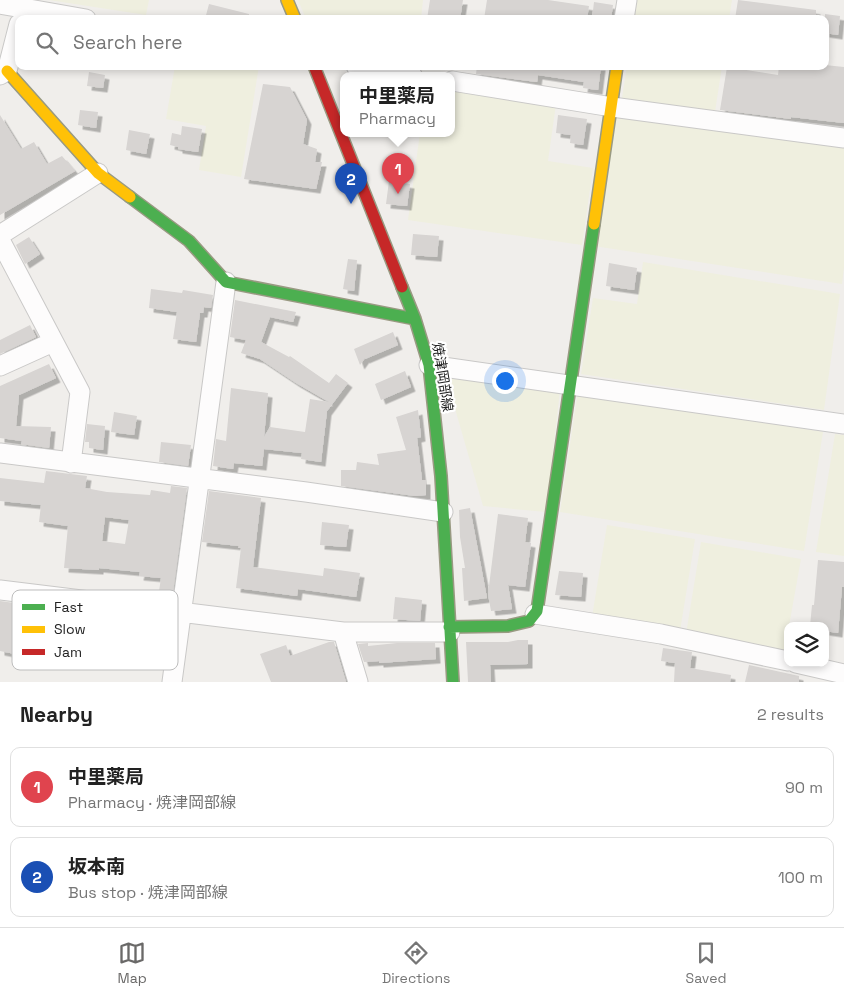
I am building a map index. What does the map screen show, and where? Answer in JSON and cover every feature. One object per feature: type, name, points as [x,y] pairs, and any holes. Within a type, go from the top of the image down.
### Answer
[{"type":"street","points":[[287,0],[293,15]]},
{"type":"street","points":[[625,15],[627,0]]},
{"type":"street","points":[[0,4],[18,15]]},
{"type":"street","points":[[15,37],[4,73],[98,173],[189,241],[226,282],[415,319]]},
{"type":"street","name":"焼津岡部線","points":[[316,70],[340,131]]},
{"type":"street","points":[[381,70],[393,72]]},
{"type":"street","points":[[178,612],[343,632],[450,630],[508,626],[529,621],[535,614],[537,611],[571,385],[617,70]]},
{"type":"street","points":[[455,82],[612,107],[844,138]]},
{"type":"street","name":"焼津岡部線","points":[[342,137],[415,319],[429,366],[441,476],[452,682]]},
{"type":"street","points":[[0,235],[98,173]]},
{"type":"street","points":[[0,240],[80,392],[71,463]]},
{"type":"street","points":[[178,635],[226,282]]},
{"type":"street","points":[[0,366],[52,342]]},
{"type":"street","points":[[429,366],[844,424]]},
{"type":"street","points":[[0,454],[306,492],[443,512]]},
{"type":"street","points":[[535,614],[661,634],[784,661]]},
{"type":"street","points":[[343,632],[358,682]]},
{"type":"street","points":[[813,667],[844,674]]},
{"type":"green space","points":[[49,0],[149,0],[146,15]]},
{"type":"green space","points":[[298,0],[423,0],[421,15],[304,15]]},
{"type":"green space","points":[[637,0],[732,0],[730,15],[635,15]]},
{"type":"green space","points":[[174,70],[258,70],[241,177],[199,170],[206,126],[166,119]]},
{"type":"green space","points":[[626,70],[721,70],[715,112],[622,98]]},
{"type":"green space","points":[[455,89],[556,104],[548,161],[593,168],[582,245],[408,220],[419,137],[455,137]]},
{"type":"green space","points":[[615,112],[844,144],[844,267],[842,284],[594,246]]},
{"type":"green space","points":[[643,262],[840,294],[824,410],[581,374],[593,298],[637,304]]},
{"type":"green space","points":[[445,374],[560,391],[546,512],[483,506]]},
{"type":"green space","points":[[578,391],[823,432],[804,551],[560,512]]},
{"type":"green space","points":[[835,434],[844,435],[844,556],[816,552]]},
{"type":"green space","points":[[607,525],[695,539],[680,631],[592,617]]},
{"type":"green space","points":[[701,542],[801,559],[790,622],[784,622],[784,652],[686,634]]},
{"type":"building","points":[[430,0],[463,0],[461,15],[428,15]]},
{"type":"building","points":[[487,0],[548,0],[589,6],[588,15],[485,15]]},
{"type":"building","points":[[738,0],[816,10],[816,15],[736,15]]},
{"type":"building","points":[[594,2],[613,5],[612,15],[592,15]]},
{"type":"building","points":[[209,4],[249,14],[249,15],[206,15]]},
{"type":"building","points":[[825,14],[840,16],[838,35],[829,34],[829,15]]},
{"type":"building","points":[[829,65],[844,67],[844,123],[791,117],[791,119],[720,110],[727,70],[746,70],[778,75],[779,70],[829,70]]},
{"type":"building","points":[[476,70],[600,70],[598,90],[583,88],[584,82],[538,75],[537,82],[476,74]]},
{"type":"building","points":[[89,72],[105,75],[103,88],[87,86]]},
{"type":"building","points":[[263,84],[290,87],[307,120],[303,144],[317,149],[315,162],[322,162],[316,189],[244,179]]},
{"type":"building","points":[[80,110],[98,112],[96,128],[78,125]]},
{"type":"building","points":[[0,115],[21,149],[34,142],[47,164],[62,156],[75,171],[0,215]]},
{"type":"building","points":[[558,115],[587,119],[583,145],[570,143],[571,135],[556,133]]},
{"type":"building","points":[[182,126],[202,129],[198,152],[178,149],[178,147],[170,145],[172,133],[181,135]]},
{"type":"building","points":[[129,130],[150,134],[146,154],[126,150]]},
{"type":"building","points":[[389,181],[410,184],[407,206],[386,204]]},
{"type":"building","points":[[413,234],[439,236],[437,257],[411,255]]},
{"type":"building","points":[[29,237],[40,254],[25,264],[16,245]]},
{"type":"building","points":[[348,259],[357,260],[354,291],[343,289]]},
{"type":"building","points":[[609,263],[637,268],[634,290],[606,286]]},
{"type":"building","points":[[151,289],[182,293],[183,290],[213,295],[211,308],[204,307],[203,313],[200,313],[196,342],[173,339],[177,312],[149,308]]},
{"type":"building","points":[[235,300],[296,312],[293,322],[270,317],[261,342],[290,356],[329,383],[336,374],[348,383],[327,411],[321,462],[301,459],[302,453],[264,449],[262,466],[234,463],[233,469],[213,466],[216,439],[226,441],[231,388],[268,393],[264,437],[270,427],[305,432],[310,399],[329,402],[260,359],[241,353],[246,340],[230,337]]},
{"type":"building","points":[[30,325],[36,337],[0,354],[0,340]]},
{"type":"building","points":[[393,332],[398,345],[365,358],[360,365],[354,349]]},
{"type":"building","points":[[49,364],[56,378],[19,395],[16,426],[51,427],[49,448],[21,444],[22,441],[0,438],[0,386]]},
{"type":"building","points":[[405,371],[411,387],[381,400],[375,384]]},
{"type":"building","points":[[418,410],[421,437],[417,438],[422,480],[426,480],[426,495],[415,496],[341,486],[341,470],[356,470],[357,462],[379,465],[377,454],[406,450],[396,417]]},
{"type":"building","points":[[114,412],[137,416],[134,435],[111,432]]},
{"type":"building","points":[[87,424],[105,426],[103,450],[89,448],[89,442],[85,442]]},
{"type":"building","points":[[161,442],[191,445],[188,466],[159,462]]},
{"type":"building","points":[[46,471],[87,476],[85,488],[107,492],[150,495],[151,490],[170,493],[171,486],[187,488],[173,590],[159,590],[161,578],[139,576],[140,572],[99,568],[99,570],[64,568],[68,526],[39,522],[41,505],[0,501],[0,478],[44,483]],"holes":[[[105,517],[129,520],[125,544],[102,541]]]},
{"type":"building","points":[[209,491],[261,498],[253,567],[323,576],[324,568],[360,573],[356,597],[298,589],[297,596],[236,588],[241,548],[238,548],[239,546],[202,542]]},
{"type":"building","points":[[470,508],[487,598],[464,601],[462,568],[465,568],[460,537],[459,510]]},
{"type":"building","points":[[498,514],[528,518],[525,542],[531,543],[525,587],[508,585],[512,609],[491,611],[488,594]]},
{"type":"building","points":[[322,522],[349,525],[346,547],[320,545]]},
{"type":"building","points":[[818,560],[844,562],[844,587],[842,587],[838,633],[829,632],[829,622],[810,622],[812,605],[814,605]]},
{"type":"building","points":[[559,571],[583,573],[581,597],[555,595]]},
{"type":"building","points":[[395,597],[422,600],[420,621],[393,619]]},
{"type":"building","points":[[0,601],[12,603],[12,653],[0,651]]},
{"type":"building","points":[[528,640],[528,664],[490,665],[491,682],[468,682],[466,642],[508,642]]},
{"type":"building","points":[[329,642],[334,642],[346,682],[271,682],[260,654],[286,645],[290,656]]},
{"type":"building","points":[[368,643],[368,646],[397,643],[435,643],[436,659],[379,663],[379,661],[364,662],[358,644]]},
{"type":"building","points":[[663,648],[692,652],[690,668],[731,675],[730,682],[674,682],[675,663],[661,661]]},
{"type":"building","points":[[749,665],[799,676],[799,682],[745,682]]},
{"type":"traffic: fast","points":[[130,197],[189,241],[226,282],[415,319]]},
{"type":"traffic: fast","points":[[449,627],[508,626],[529,621],[537,611],[594,224]]},
{"type":"traffic: fast","points":[[402,287],[415,319],[429,365],[441,476],[453,682]]},
{"type":"traffic: slow","points":[[287,0],[293,15]]},
{"type":"traffic: slow","points":[[594,224],[616,70]]},
{"type":"traffic: slow","points":[[7,71],[98,173],[130,197]]},
{"type":"traffic: jam","points":[[316,70],[340,131]]},
{"type":"traffic: jam","points":[[342,137],[402,287]]},
{"type":"place","name":"中里薬局","points":[[398,194]]},
{"type":"place","name":"坂本南","points":[[351,204]]}]
